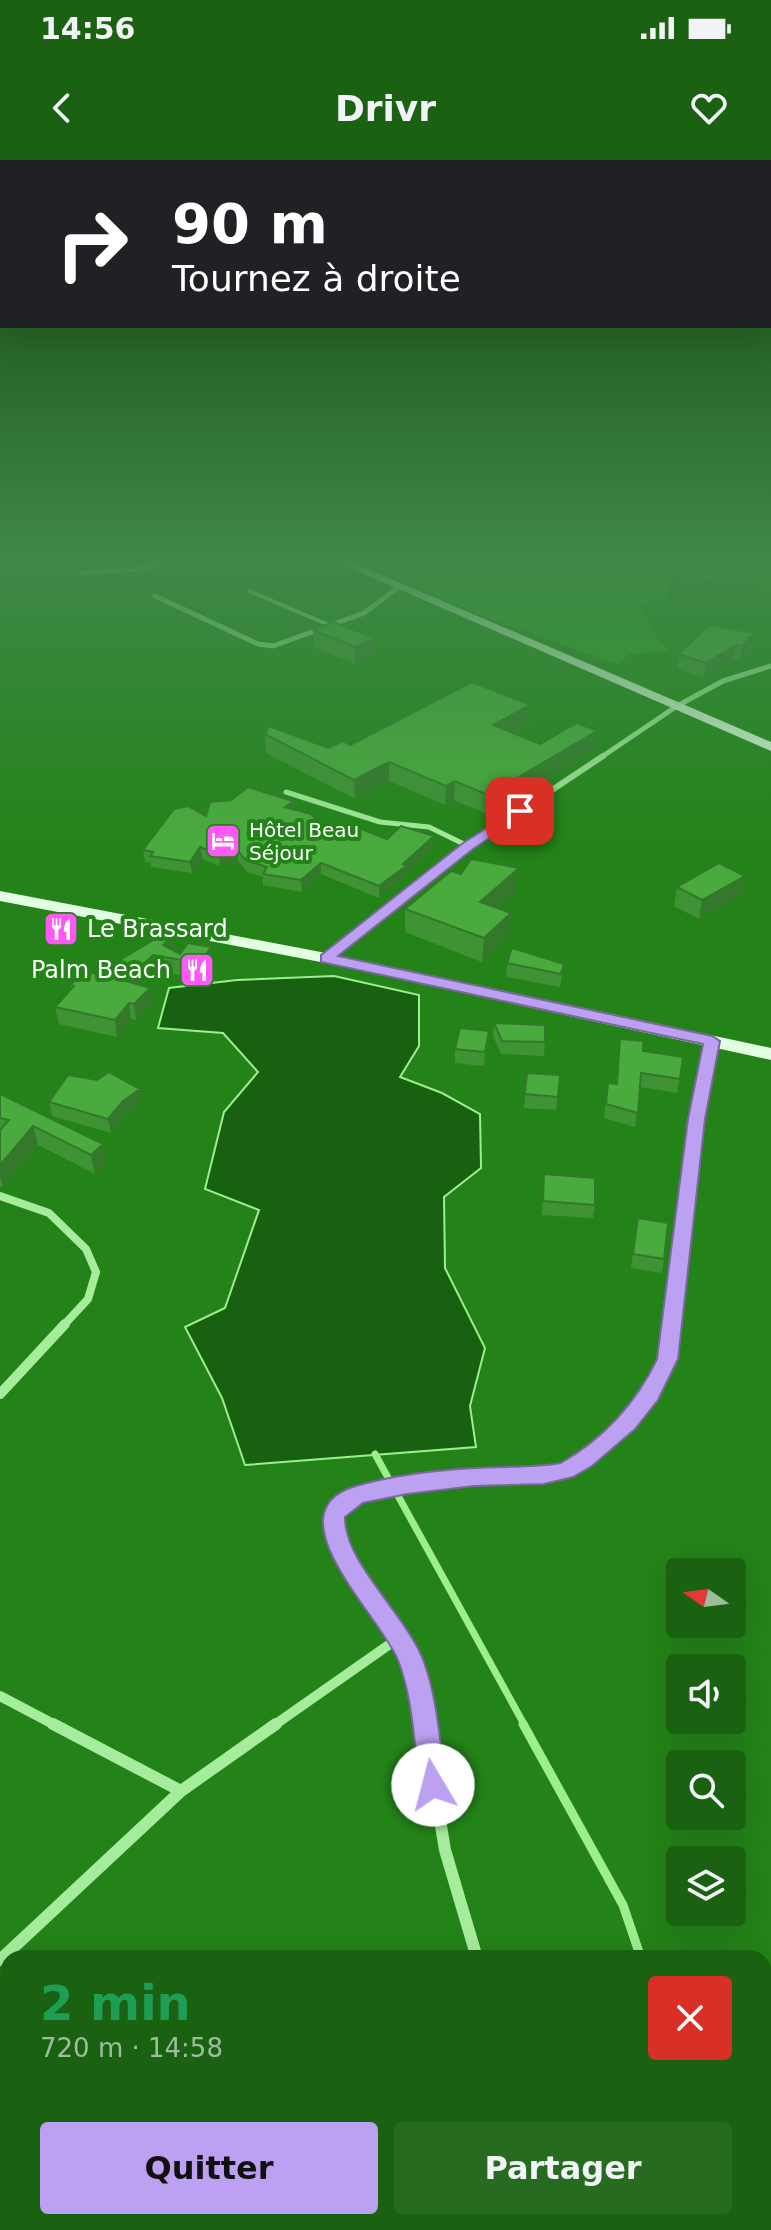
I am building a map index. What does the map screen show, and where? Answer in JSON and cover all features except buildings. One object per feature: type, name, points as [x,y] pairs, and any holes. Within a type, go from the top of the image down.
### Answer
[{"type":"main road","points":[[555,654],[771,747]]},
{"type":"main road","points":[[0,896],[326,958],[771,1054]]},
{"type":"street","points":[[326,958],[468,846],[677,706],[723,681],[771,666]]},
{"type":"street","points":[[474,1950],[457,1909],[433,1785],[421,1696],[400,1637],[347,1562],[333,1533],[334,1516],[340,1506],[358,1495],[407,1485],[566,1471],[584,1460],[627,1423],[651,1394],[667,1359],[696,1119],[712,1041]]},
{"type":"street","points":[[0,1196],[49,1213],[86,1249],[96,1272],[88,1299],[0,1394]]},
{"type":"street","points":[[11,1950],[181,1791],[400,1637]]},
{"type":"street","points":[[0,1696],[181,1791]]},
{"type":"lane","points":[[286,792],[380,822],[429,827],[468,846]]},
{"type":"shaded area","points":[[588,654],[635,654],[617,664]]},
{"type":"shaded area","points":[[334,976],[419,995],[419,1046],[400,1077],[442,1093],[480,1114],[481,1168],[444,1197],[445,1268],[485,1348],[470,1406],[476,1447],[245,1465],[222,1398],[185,1327],[225,1308],[259,1210],[205,1189],[224,1112],[258,1072],[223,1033],[158,1028],[169,988],[237,980]]},
{"type":"waterway","points":[[375,1454],[525,1726]]},
{"type":"waterway","points":[[523,1724],[623,1905],[638,1950]]},
{"type":"place","name":"Hôtel Beau Séjour","points":[[223,841]]},
{"type":"place","name":"Le Brassard","points":[[61,929]]},
{"type":"place","name":"Palm Beach","points":[[197,970]]},
{"type":"route","points":[[433,1785],[421,1696],[412,1662],[400,1637],[347,1562],[333,1533],[334,1516],[340,1506],[358,1495],[407,1485],[566,1471],[584,1460],[627,1423],[651,1394],[667,1359],[682,1256],[696,1119],[712,1041],[326,958],[468,846],[520,811]]}]
